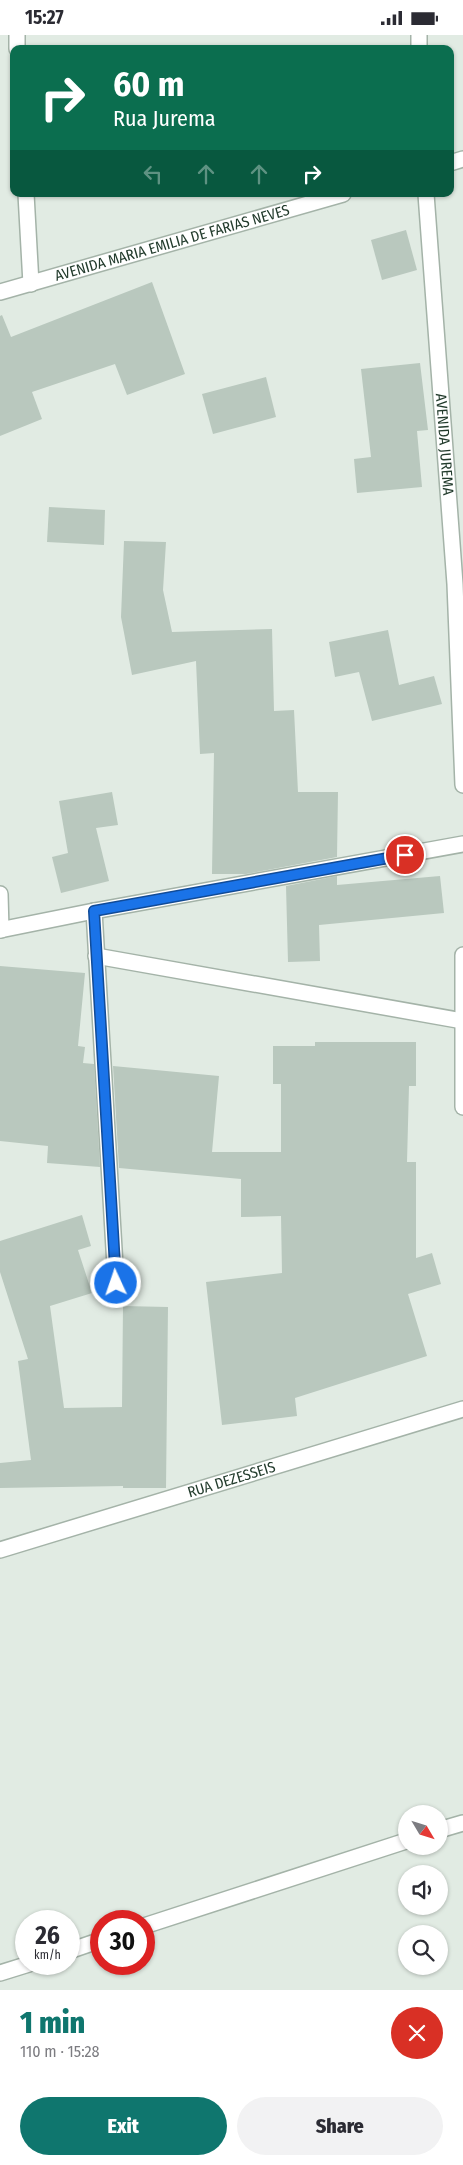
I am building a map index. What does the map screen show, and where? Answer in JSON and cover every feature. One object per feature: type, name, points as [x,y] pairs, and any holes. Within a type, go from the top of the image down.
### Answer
[{"type":"street","points":[[26,197],[31,284]]},
{"type":"street","name":"AVENIDA MARIA EMILIA DE FARIAS NEVES","points":[[0,292],[333,197]]},
{"type":"street","name":"AVENIDA JUREMA","points":[[426,197],[459,583],[463,785]]},
{"type":"street","points":[[0,894],[1,930],[94,911],[463,844]]},
{"type":"street","points":[[94,911],[116,1283]]},
{"type":"street","points":[[463,955],[463,1107]]},
{"type":"street","points":[[96,956],[462,1021]]},
{"type":"street","name":"RUA DEZESSEIS","points":[[0,1550],[463,1409]]},
{"type":"street","points":[[448,1827],[463,1823]]},
{"type":"street","points":[[155,1923],[398,1844]]},
{"type":"street","points":[[0,1973],[15,1968]]},
{"type":"building","points":[[406,230],[417,270],[382,280],[371,240]]},
{"type":"building","points":[[152,282],[185,374],[127,395],[115,364],[32,392],[42,419],[0,436],[0,316],[2,315],[11,337]]},
{"type":"building","points":[[420,363],[428,430],[417,431],[422,487],[357,493],[354,459],[371,457],[361,369]]},
{"type":"building","points":[[266,377],[276,417],[213,434],[202,394]]},
{"type":"building","points":[[49,507],[105,510],[104,545],[47,542]]},
{"type":"building","points":[[124,541],[166,542],[163,590],[172,632],[272,629],[274,711],[294,710],[298,792],[338,792],[337,857],[246,874],[212,874],[214,753],[200,754],[196,661],[132,675],[121,617]]},
{"type":"building","points":[[388,630],[399,685],[434,676],[442,704],[372,721],[359,672],[335,677],[329,642]]},
{"type":"building","points":[[112,792],[118,825],[96,828],[109,881],[61,893],[52,857],[68,853],[59,801]]},
{"type":"building","points":[[337,876],[337,885],[440,876],[444,913],[319,925],[320,961],[288,962],[286,886]]},
{"type":"building","points":[[0,966],[85,973],[78,1046],[85,1047],[83,1063],[94,1064],[100,1167],[47,1163],[48,1146],[0,1141]]},
{"type":"building","points":[[315,1042],[416,1042],[416,1086],[409,1086],[407,1162],[416,1162],[416,1258],[432,1253],[441,1284],[408,1294],[427,1356],[295,1398],[297,1416],[222,1425],[206,1282],[282,1273],[281,1216],[241,1217],[241,1179],[119,1168],[113,1066],[219,1076],[212,1152],[281,1152],[281,1084],[273,1084],[273,1046],[315,1046]]},
{"type":"building","points":[[82,1215],[91,1246],[78,1250],[92,1293],[50,1306],[64,1408],[122,1407],[123,1306],[168,1307],[166,1488],[123,1488],[123,1486],[0,1488],[0,1463],[31,1460],[18,1361],[28,1359],[0,1272],[0,1241]]},
{"type":"route","points":[[116,1283],[94,911],[405,855]]}]
